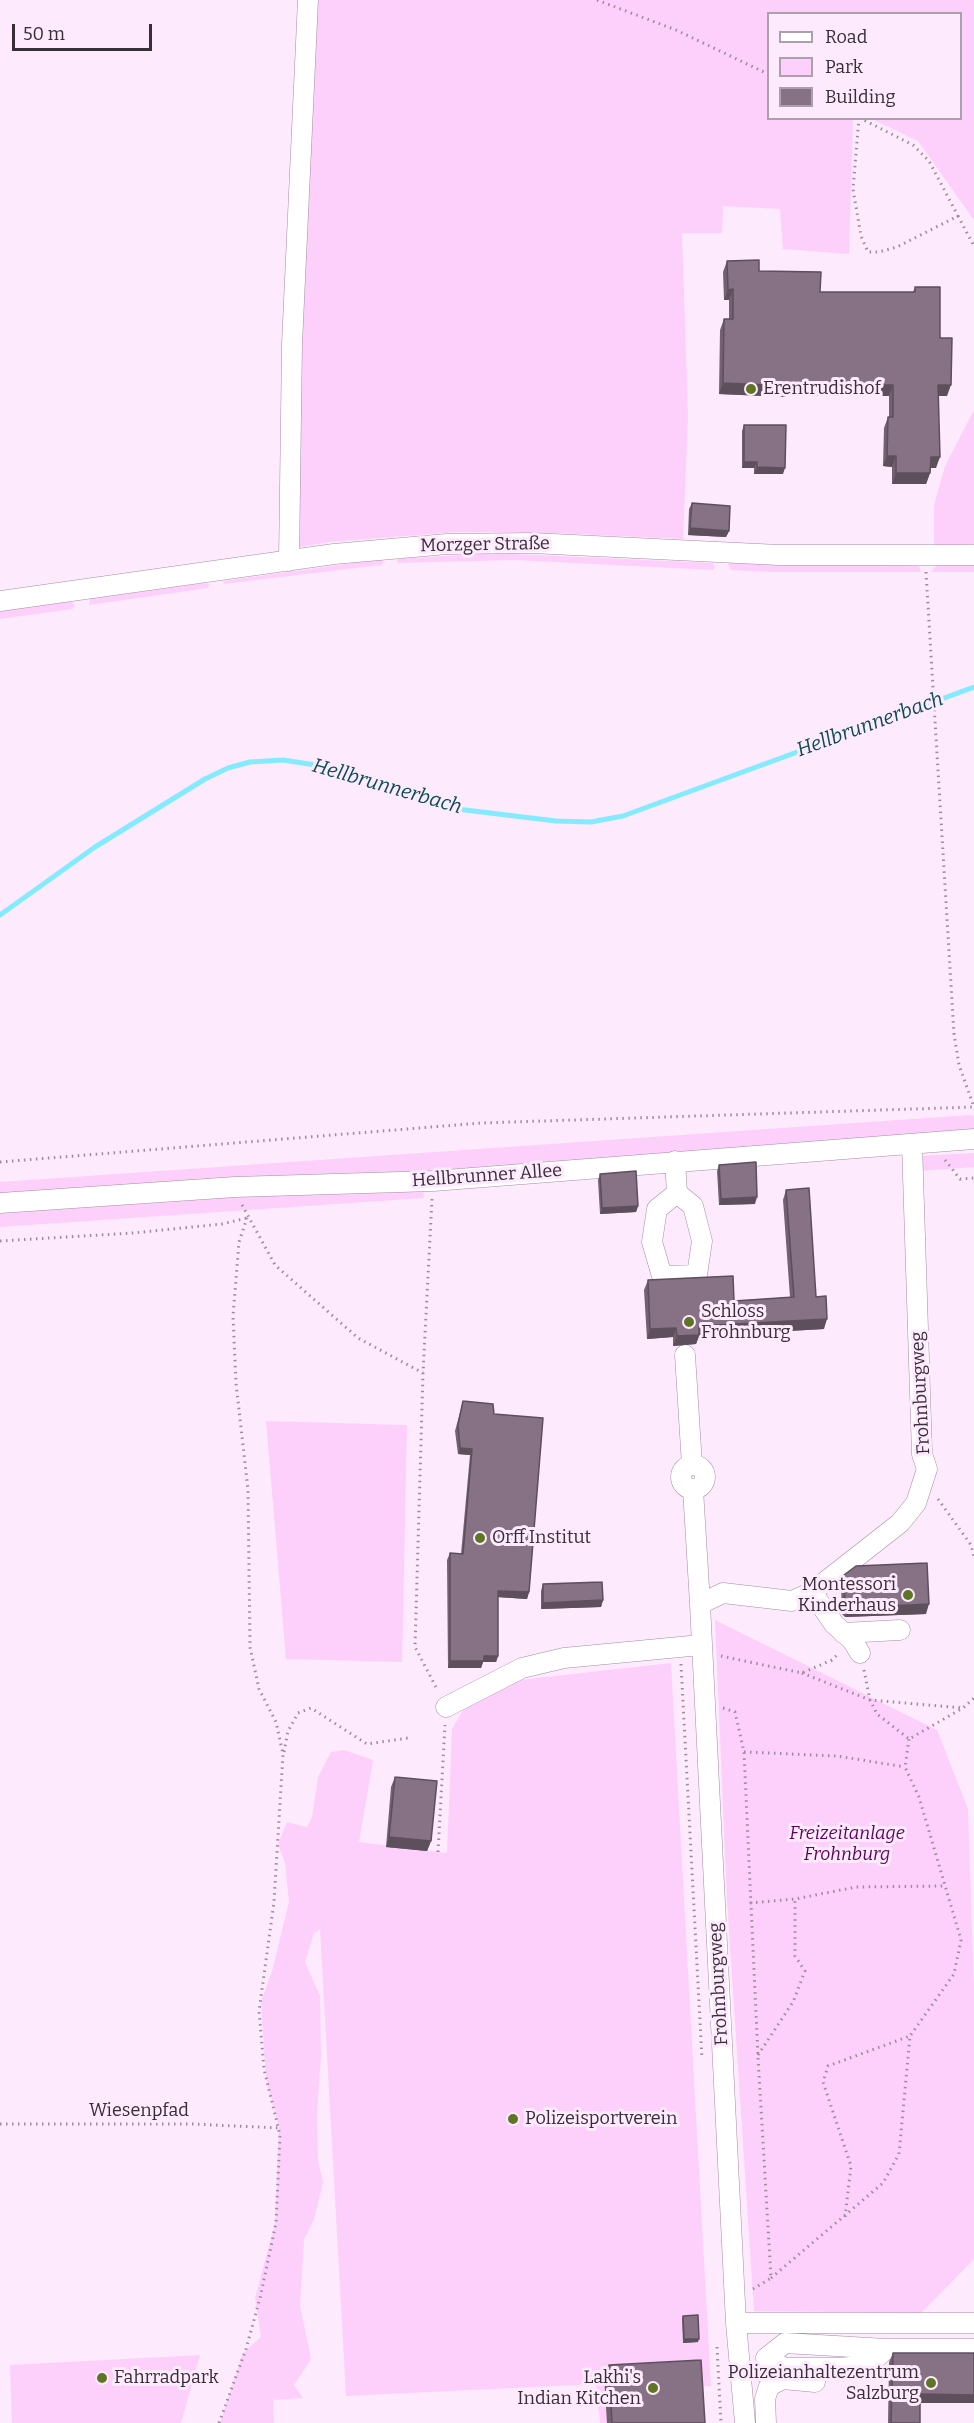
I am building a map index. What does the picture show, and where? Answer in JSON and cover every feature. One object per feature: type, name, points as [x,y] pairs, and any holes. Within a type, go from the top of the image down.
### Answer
[{"type":"street","points":[[290,561],[293,332],[308,0]]},
{"type":"street","name":"Morzger Straße","points":[[0,601],[290,561],[418,546],[532,543],[779,555],[974,555]]},
{"type":"street","name":"Hellbrunner Allee","points":[[0,1203],[235,1186],[433,1181],[974,1139]]},
{"type":"street","name":"Frohnburgweg","points":[[745,2423],[734,2287],[700,1604],[723,1593],[792,1601],[812,1592],[900,1523],[916,1503],[927,1469],[922,1454],[921,1143]]},
{"type":"street","points":[[675,1161],[677,1193]]},
{"type":"street","points":[[685,1355],[692,1465],[701,1468],[705,1476],[702,1485],[693,1489],[700,1604]]},
{"type":"street","points":[[812,1592],[852,1642],[900,1630]]},
{"type":"street","points":[[446,1707],[522,1668],[564,1658],[680,1647],[701,1650]]},
{"type":"street","points":[[736,2323],[974,2323]]},
{"type":"street","points":[[766,2358],[785,2368],[841,2368],[868,2365],[886,2349]]},
{"type":"street","points":[[739,2360],[841,2351],[974,2349]]},
{"type":"street","points":[[766,2423],[765,2399],[769,2386],[783,2379],[815,2382]]},
{"type":"path","points":[[597,0],[676,30],[767,74]]},
{"type":"path","points":[[859,120],[853,189],[861,236],[868,252],[879,252],[897,247],[958,216]]},
{"type":"path","points":[[863,120],[913,145],[930,161],[974,246]]},
{"type":"path","points":[[0,1162],[481,1123],[974,1107],[959,1065],[954,1034],[924,555]]},
{"type":"path","points":[[921,1143],[960,1179],[974,1178]]},
{"type":"path","points":[[433,1181],[423,1373],[415,1647],[446,1707],[438,1852]]},
{"type":"path","points":[[235,1186],[247,1218],[276,1265],[358,1338],[423,1373]]},
{"type":"path","points":[[0,1241],[155,1231],[222,1224],[247,1218]]},
{"type":"path","points":[[247,1218],[239,1242],[233,1316],[236,1383],[248,1490],[250,1647],[259,1689],[276,1722],[283,1754]]},
{"type":"path","points":[[927,1469],[941,1505],[971,1545],[974,1557]]},
{"type":"path","points":[[802,1673],[832,1660],[852,1642],[870,1700],[877,1714],[909,1739]]},
{"type":"path","points":[[680,1647],[702,2061]]},
{"type":"path","points":[[701,1650],[802,1673],[870,1700],[963,1708]]},
{"type":"path","points":[[909,1739],[963,1708],[974,1698]]},
{"type":"path","points":[[704,1701],[735,1712],[744,1752],[771,2278]]},
{"type":"path","points":[[219,2423],[246,2349],[276,2223],[279,2128],[264,2069],[259,2011],[274,1902],[283,1754],[288,1731],[298,1713],[311,1708],[366,1744],[408,1738]]},
{"type":"path","points":[[734,2287],[751,2290],[771,2278],[883,2183],[899,2154],[910,2036],[954,1974],[961,1940],[918,1797],[905,1767],[909,1739]]},
{"type":"path","points":[[744,1752],[837,1756],[905,1767]]},
{"type":"path","points":[[750,1903],[795,1899],[856,1887],[945,1886]]},
{"type":"path","points":[[758,2057],[793,2002],[805,1971],[795,1956],[795,1899]]},
{"type":"path","points":[[845,2217],[851,2166],[823,2082],[828,2066],[910,2036]]},
{"type":"path","name":"Wiesenpfad","points":[[0,2124],[192,2124],[279,2128]]},
{"type":"path","points":[[717,2344],[721,2423]]},
{"type":"green space","points":[[315,0],[974,0],[974,220],[918,141],[874,120],[962,120],[962,12],[767,12],[767,120],[853,120],[849,254],[783,249],[780,209],[723,206],[722,233],[682,233],[688,416],[683,539],[554,533],[456,532],[329,542],[283,550]]},
{"type":"green space","points":[[974,410],[974,544],[934,546],[934,505],[945,466]]},
{"type":"green space","points":[[493,553],[713,563],[715,567],[713,570],[513,560],[398,563],[397,559]]},
{"type":"green space","points":[[381,559],[384,562],[381,565],[223,584],[224,581]]},
{"type":"green space","points":[[730,562],[919,566],[921,572],[731,570],[728,565]]},
{"type":"green space","points":[[974,564],[974,572],[931,572],[937,565]]},
{"type":"green space","points":[[209,584],[208,588],[89,605],[90,599]]},
{"type":"green space","points":[[72,602],[75,606],[72,609],[0,619],[0,611]]},
{"type":"green space","points":[[974,1116],[974,1134],[0,1203],[0,1182]]},
{"type":"green space","points":[[974,1153],[974,1167],[920,1171],[918,1156]]},
{"type":"green space","points":[[422,1184],[424,1198],[0,1227],[0,1213]]},
{"type":"green space","points":[[266,1421],[407,1425],[402,1662],[286,1659]]},
{"type":"green space","name":"Freizeitanlage Frohnburg","points":[[715,1620],[937,1730],[968,1809],[974,1988],[974,2259],[921,2313],[754,2311],[727,1900]]},
{"type":"green space","name":"Polizeisportverein","points":[[671,1663],[711,2386],[697,2387],[699,2423],[600,2423],[596,2384],[346,2396],[320,1929],[314,1933],[305,1962],[320,1996],[321,2055],[317,2114],[318,2161],[323,2182],[314,2219],[304,2240],[300,2306],[311,2359],[294,2385],[303,2398],[273,2400],[274,2423],[220,2423],[243,2353],[261,2337],[255,2298],[275,2224],[279,2128],[266,2079],[261,2002],[272,1971],[289,1902],[285,1863],[278,1844],[287,1822],[307,1827],[312,1817],[318,1777],[331,1752],[344,1750],[373,1760],[359,1842],[447,1853],[452,1729],[463,1710],[519,1680]]},
{"type":"green space","name":"Fahrradpark","points":[[200,2355],[181,2423],[12,2423],[10,2365]]},
{"type":"building","points":[[759,260],[759,271],[821,272],[820,292],[915,292],[915,287],[940,287],[940,338],[952,338],[951,385],[938,385],[940,457],[931,457],[930,473],[896,473],[896,456],[887,456],[888,417],[893,417],[893,385],[791,384],[791,386],[723,383],[724,319],[733,319],[733,289],[728,290],[727,261]]},
{"type":"building","points":[[744,425],[786,425],[785,468],[757,467],[757,462],[744,462]]},
{"type":"building","points":[[692,503],[730,506],[729,531],[690,528]]},
{"type":"building","points":[[756,1162],[757,1197],[721,1199],[719,1165]]},
{"type":"building","points":[[636,1171],[638,1206],[602,1208],[600,1174]]},
{"type":"building","points":[[809,1188],[816,1297],[826,1296],[827,1319],[699,1326],[699,1335],[677,1336],[676,1328],[650,1329],[648,1280],[733,1276],[734,1301],[794,1297],[786,1190]]},
{"type":"building","name":"Orff Institut","points":[[463,1401],[493,1404],[494,1414],[543,1418],[529,1592],[498,1591],[498,1656],[484,1656],[484,1661],[450,1661],[450,1553],[463,1554],[472,1449],[460,1448],[458,1425]]},
{"type":"building","points":[[927,1563],[929,1604],[848,1608],[845,1605],[844,1575],[856,1566]]},
{"type":"building","points":[[602,1582],[603,1600],[543,1603],[543,1584]]},
{"type":"building","points":[[395,1777],[437,1781],[431,1841],[389,1837]]},
{"type":"building","points":[[698,2315],[699,2339],[684,2339],[683,2316]]},
{"type":"building","name":"Polizeianhaltezentrum Salzburg","points":[[893,2353],[974,2353],[974,2395],[920,2394],[920,2423],[891,2423]]},
{"type":"building","points":[[701,2360],[705,2423],[612,2423],[609,2365]]},
{"type":"waterway","name":"Hellbrunnerbach","points":[[0,915],[95,847],[205,779],[228,768],[250,762],[283,760],[322,766],[457,809],[556,821],[591,822],[623,816],[974,687]]},
{"type":"place","name":"Erentrudishof","points":[[751,389]]},
{"type":"place","name":"Schloss Frohnburg","points":[[689,1322]]},
{"type":"place","name":"Orff Institut","points":[[480,1538]]},
{"type":"place","name":"Montessori Kinderhaus","points":[[908,1595]]},
{"type":"place","name":"Polizeisportverein","points":[[513,2119]]},
{"type":"place","name":"Fahrradpark","points":[[102,2378]]},
{"type":"place","name":"Polizeianhaltezentrum Salzburg","points":[[931,2383]]},
{"type":"place","name":"Lakhi's Indian Kitchen","points":[[653,2388]]}]
